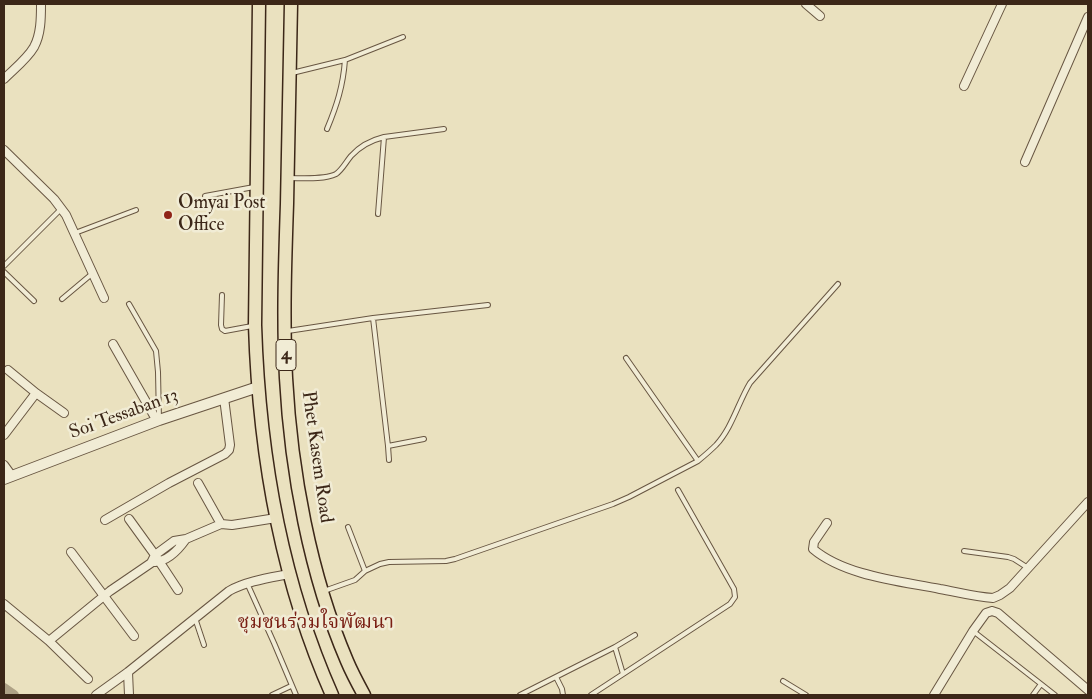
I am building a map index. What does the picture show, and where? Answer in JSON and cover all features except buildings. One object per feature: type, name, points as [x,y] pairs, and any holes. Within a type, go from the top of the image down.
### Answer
[{"type":"main road","name":"4","points":[[259,4],[255,325],[258,387],[264,447],[276,518],[289,574],[302,620],[332,695]]},
{"type":"main road","name":"Phet Kasem Road","points":[[292,4],[285,331],[289,417],[296,476],[322,592],[347,662],[364,695]]},
{"type":"street","points":[[4,78],[34,47],[41,17],[40,4]]},
{"type":"street","points":[[806,4],[820,16]]},
{"type":"street","points":[[964,86],[1002,4]]},
{"type":"street","points":[[1025,162],[1088,16]]},
{"type":"street","points":[[4,150],[54,199],[66,215],[104,298]]},
{"type":"street","points":[[113,344],[158,420]]},
{"type":"street","points":[[8,370],[64,413]]},
{"type":"street","name":"Soi Tessaban 13","points":[[8,478],[158,420],[258,387]]},
{"type":"street","points":[[4,435],[36,393]]},
{"type":"street","points":[[105,520],[230,450],[224,398]]},
{"type":"street","points":[[4,465],[8,478]]},
{"type":"street","points":[[198,483],[221,524]]},
{"type":"street","points":[[826,523],[814,542],[814,549],[822,556],[837,563],[874,577],[993,598],[1010,588],[1088,502]]},
{"type":"street","points":[[49,641],[104,597],[158,558],[174,541],[186,539],[221,524],[244,524],[276,518]]},
{"type":"street","points":[[129,519],[158,558],[178,590]]},
{"type":"street","points":[[71,552],[134,636]]},
{"type":"street","points":[[96,695],[128,672],[229,591],[247,583],[289,574]]},
{"type":"street","points":[[992,610],[993,598]]},
{"type":"street","points":[[4,604],[49,641],[88,679]]},
{"type":"street","points":[[934,695],[973,631],[986,613],[992,610]]},
{"type":"street","points":[[992,610],[998,613],[1088,690]]},
{"type":"street","points":[[128,672],[129,695]]},
{"type":"lane","points":[[290,74],[345,60],[403,37]]},
{"type":"lane","points":[[327,129],[342,88],[345,60]]},
{"type":"lane","points":[[287,178],[330,176],[338,173],[358,148],[375,139],[444,128]]},
{"type":"lane","points":[[378,214],[384,137]]},
{"type":"lane","points":[[205,196],[256,187]]},
{"type":"lane","points":[[4,266],[61,209]]},
{"type":"lane","points":[[74,233],[136,210]]},
{"type":"lane","points":[[4,272],[34,301]]},
{"type":"lane","points":[[62,299],[93,272]]},
{"type":"lane","points":[[322,592],[356,580],[365,570],[380,564],[455,559],[613,504],[698,461],[717,444],[723,435],[750,382],[838,284]]},
{"type":"lane","points":[[222,295],[222,329],[225,331],[255,325]]},
{"type":"lane","points":[[129,304],[156,351],[158,420]]},
{"type":"lane","points":[[285,331],[373,318],[488,306]]},
{"type":"lane","points":[[373,318],[389,460]]},
{"type":"lane","points":[[626,358],[698,461]]},
{"type":"lane","points":[[388,446],[424,439]]},
{"type":"lane","points":[[591,695],[730,604],[735,597],[734,588],[678,490]]},
{"type":"lane","points":[[348,527],[365,570]]},
{"type":"lane","points":[[964,551],[1014,559],[1028,568]]},
{"type":"lane","points":[[247,583],[296,695]]},
{"type":"lane","points":[[194,618],[204,645]]},
{"type":"lane","points":[[973,631],[1055,695]]},
{"type":"lane","points":[[520,695],[635,635]]},
{"type":"lane","points":[[615,647],[623,674]]},
{"type":"lane","points":[[556,677],[563,695]]},
{"type":"lane","points":[[783,682],[806,695]]},
{"type":"lane","points":[[1033,695],[1041,684]]},
{"type":"lane","points":[[272,695],[291,686]]},
{"type":"waterway","points":[[4,688],[14,695]]},
{"type":"place","name":"Omyai Post Office","points":[[168,215]]},
{"type":"district","name":"ชุมชนร่วมใจพัฒนา","points":[[316,624]]}]
